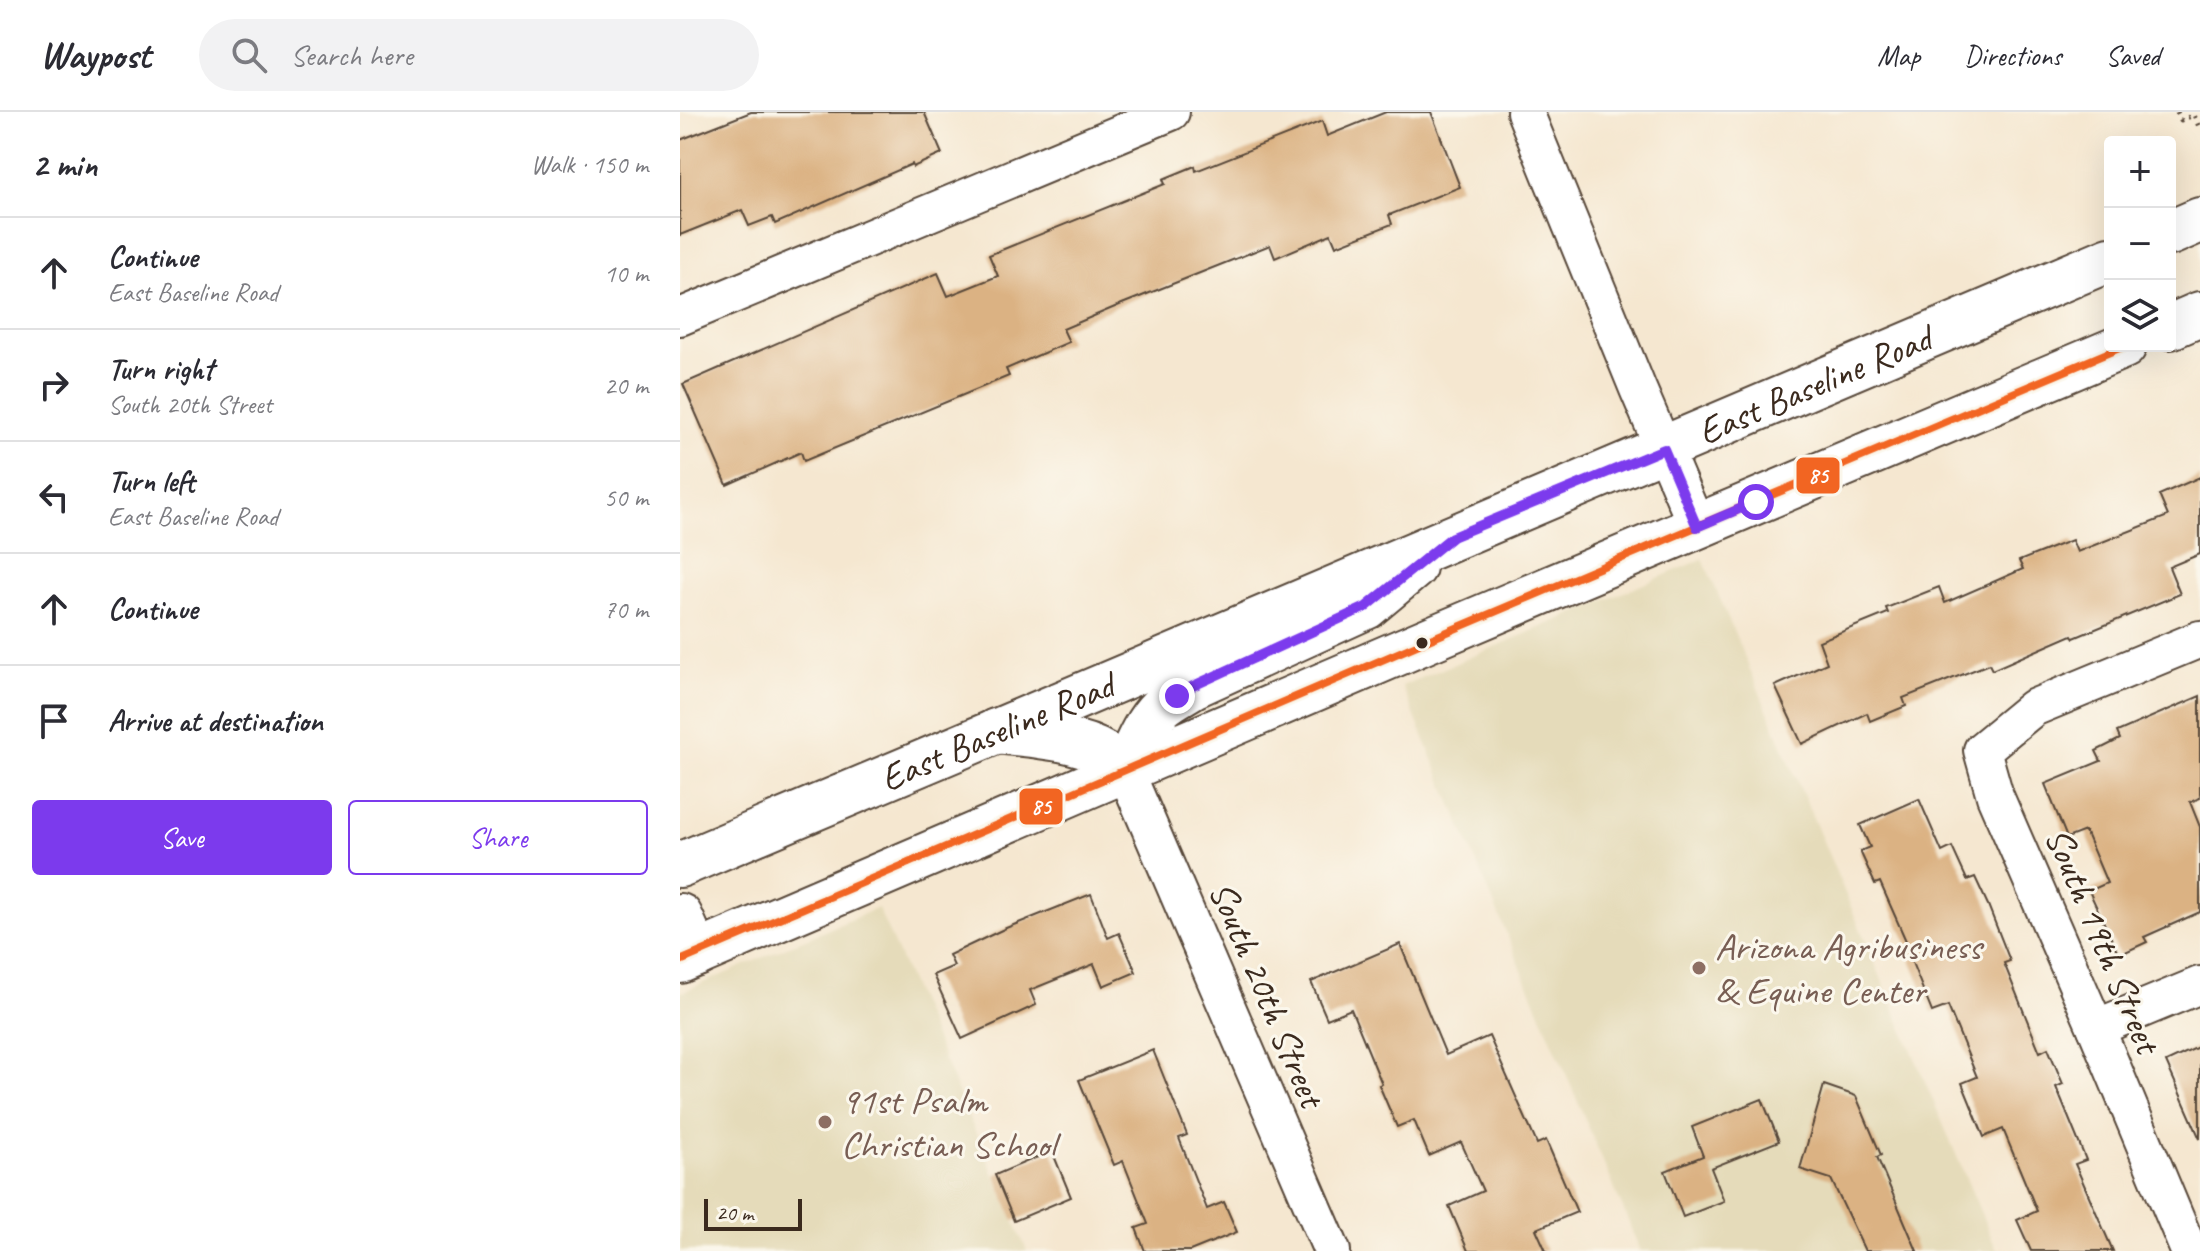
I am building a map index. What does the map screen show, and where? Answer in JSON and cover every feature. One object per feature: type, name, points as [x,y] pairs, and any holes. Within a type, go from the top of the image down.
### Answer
[{"type":"main road","points":[[2176,230],[2200,220]]},
{"type":"main road","name":"East Baseline Road","points":[[680,865],[2104,262]]},
{"type":"main road","points":[[2176,324],[2200,314]]},
{"type":"main road","points":[[686,943],[1125,770],[2110,352]]},
{"type":"main road","points":[[1125,770],[1145,727],[1160,708],[1193,686],[1366,607],[1452,537]]},
{"type":"main road","points":[[996,731],[1066,741],[1102,752],[1125,770]]},
{"type":"street","points":[[680,317],[1171,112]]},
{"type":"street","points":[[1525,112],[1697,527]]},
{"type":"street","name":"South 19th Street","points":[[2189,1251],[1995,796],[1982,750],[2033,708],[2200,639]]},
{"type":"street","name":"South 20th Street","points":[[1125,770],[1332,1251]]},
{"type":"street","points":[[2096,1028],[2200,985]]},
{"type":"path","points":[[2177,112],[2181,120],[2194,115],[2200,129]]},
{"type":"shaded area","name":"Arizona Agribusiness & Equine Center","points":[[1703,559],[1997,1251],[1641,1251],[1402,686]]},
{"type":"shaded area","name":"91st Psalm Christian School","points":[[878,908],[1027,1251],[680,1251],[680,993]]},
{"type":"building","points":[[751,112],[924,112],[942,154],[775,224],[772,217],[749,226],[742,210],[680,235],[680,140]]},
{"type":"building","points":[[1386,112],[1431,112],[1460,187],[1389,215],[1392,224],[1336,246],[1331,234],[1275,258],[1270,245],[1122,304],[1063,329],[1069,342],[1006,369],[1009,376],[804,461],[801,452],[727,485],[683,384],[938,273],[948,296],[998,276],[989,255],[1165,184],[1163,179],[1195,166],[1196,171],[1322,121],[1327,136]]},
{"type":"building","points":[[2200,477],[2200,554],[2169,567],[2180,594],[2074,638],[2072,635],[1992,670],[1989,664],[1903,698],[1906,706],[1870,721],[1867,713],[1802,744],[1775,686],[1827,663],[1819,641],[1888,613],[1886,608],[1939,587],[1945,603],[2023,569],[2019,561],[2072,540],[2077,552],[2168,516],[2159,495]]},
{"type":"building","points":[[2200,696],[2200,798],[2190,802],[2200,827],[2200,912],[2144,937],[2147,942],[2119,955],[2089,891],[2107,883],[2085,831],[2067,838],[2045,784],[2101,761],[2096,751],[2120,739],[2117,732]]},
{"type":"building","points":[[1919,799],[1942,852],[1952,847],[1967,880],[1975,877],[1988,905],[2010,961],[2004,963],[2040,1052],[2048,1048],[2063,1084],[2056,1087],[2086,1160],[2075,1164],[2113,1251],[2031,1251],[2017,1220],[2037,1211],[2003,1129],[1984,1137],[1962,1083],[1977,1077],[1948,1006],[1932,1012],[1911,960],[1914,959],[1880,882],[1875,884],[1860,851],[1870,847],[1860,825]]},
{"type":"building","points":[[1091,894],[1108,938],[1119,933],[1136,972],[1103,986],[1094,964],[1030,990],[1036,1005],[962,1039],[933,975],[954,966],[949,955]]},
{"type":"building","points":[[1400,944],[1446,1055],[1489,1036],[1537,1144],[1546,1140],[1577,1212],[1536,1229],[1546,1251],[1468,1251],[1449,1206],[1483,1191],[1461,1142],[1429,1156],[1414,1120],[1397,1127],[1351,1009],[1327,1019],[1311,982]]},
{"type":"building","points":[[2200,1046],[2200,1139],[2166,1062]]},
{"type":"building","points":[[1153,1050],[1187,1135],[1179,1138],[1207,1209],[1224,1202],[1237,1232],[1190,1251],[1145,1251],[1136,1228],[1148,1224],[1123,1161],[1114,1165],[1079,1080]]},
{"type":"building","points":[[1824,1085],[1856,1096],[1881,1155],[1877,1157],[1917,1251],[1865,1251],[1831,1179],[1800,1169]]},
{"type":"building","points":[[1762,1099],[1779,1141],[1711,1168],[1724,1201],[1683,1217],[1665,1171],[1703,1156],[1692,1127]]},
{"type":"building","points":[[1052,1151],[1071,1197],[1014,1221],[995,1175]]},
{"type":"transit line","name":"85","points":[[680,961],[2110,352]]},
{"type":"place","name":"Arizona Agribusiness & Equine Center","points":[[1699,968]]},
{"type":"place","name":"91st Psalm Christian School","points":[[825,1122]]},
{"type":"route","points":[[1177,696],[1366,607],[1452,537],[1664,449],[1697,527],[1756,502]]}]
